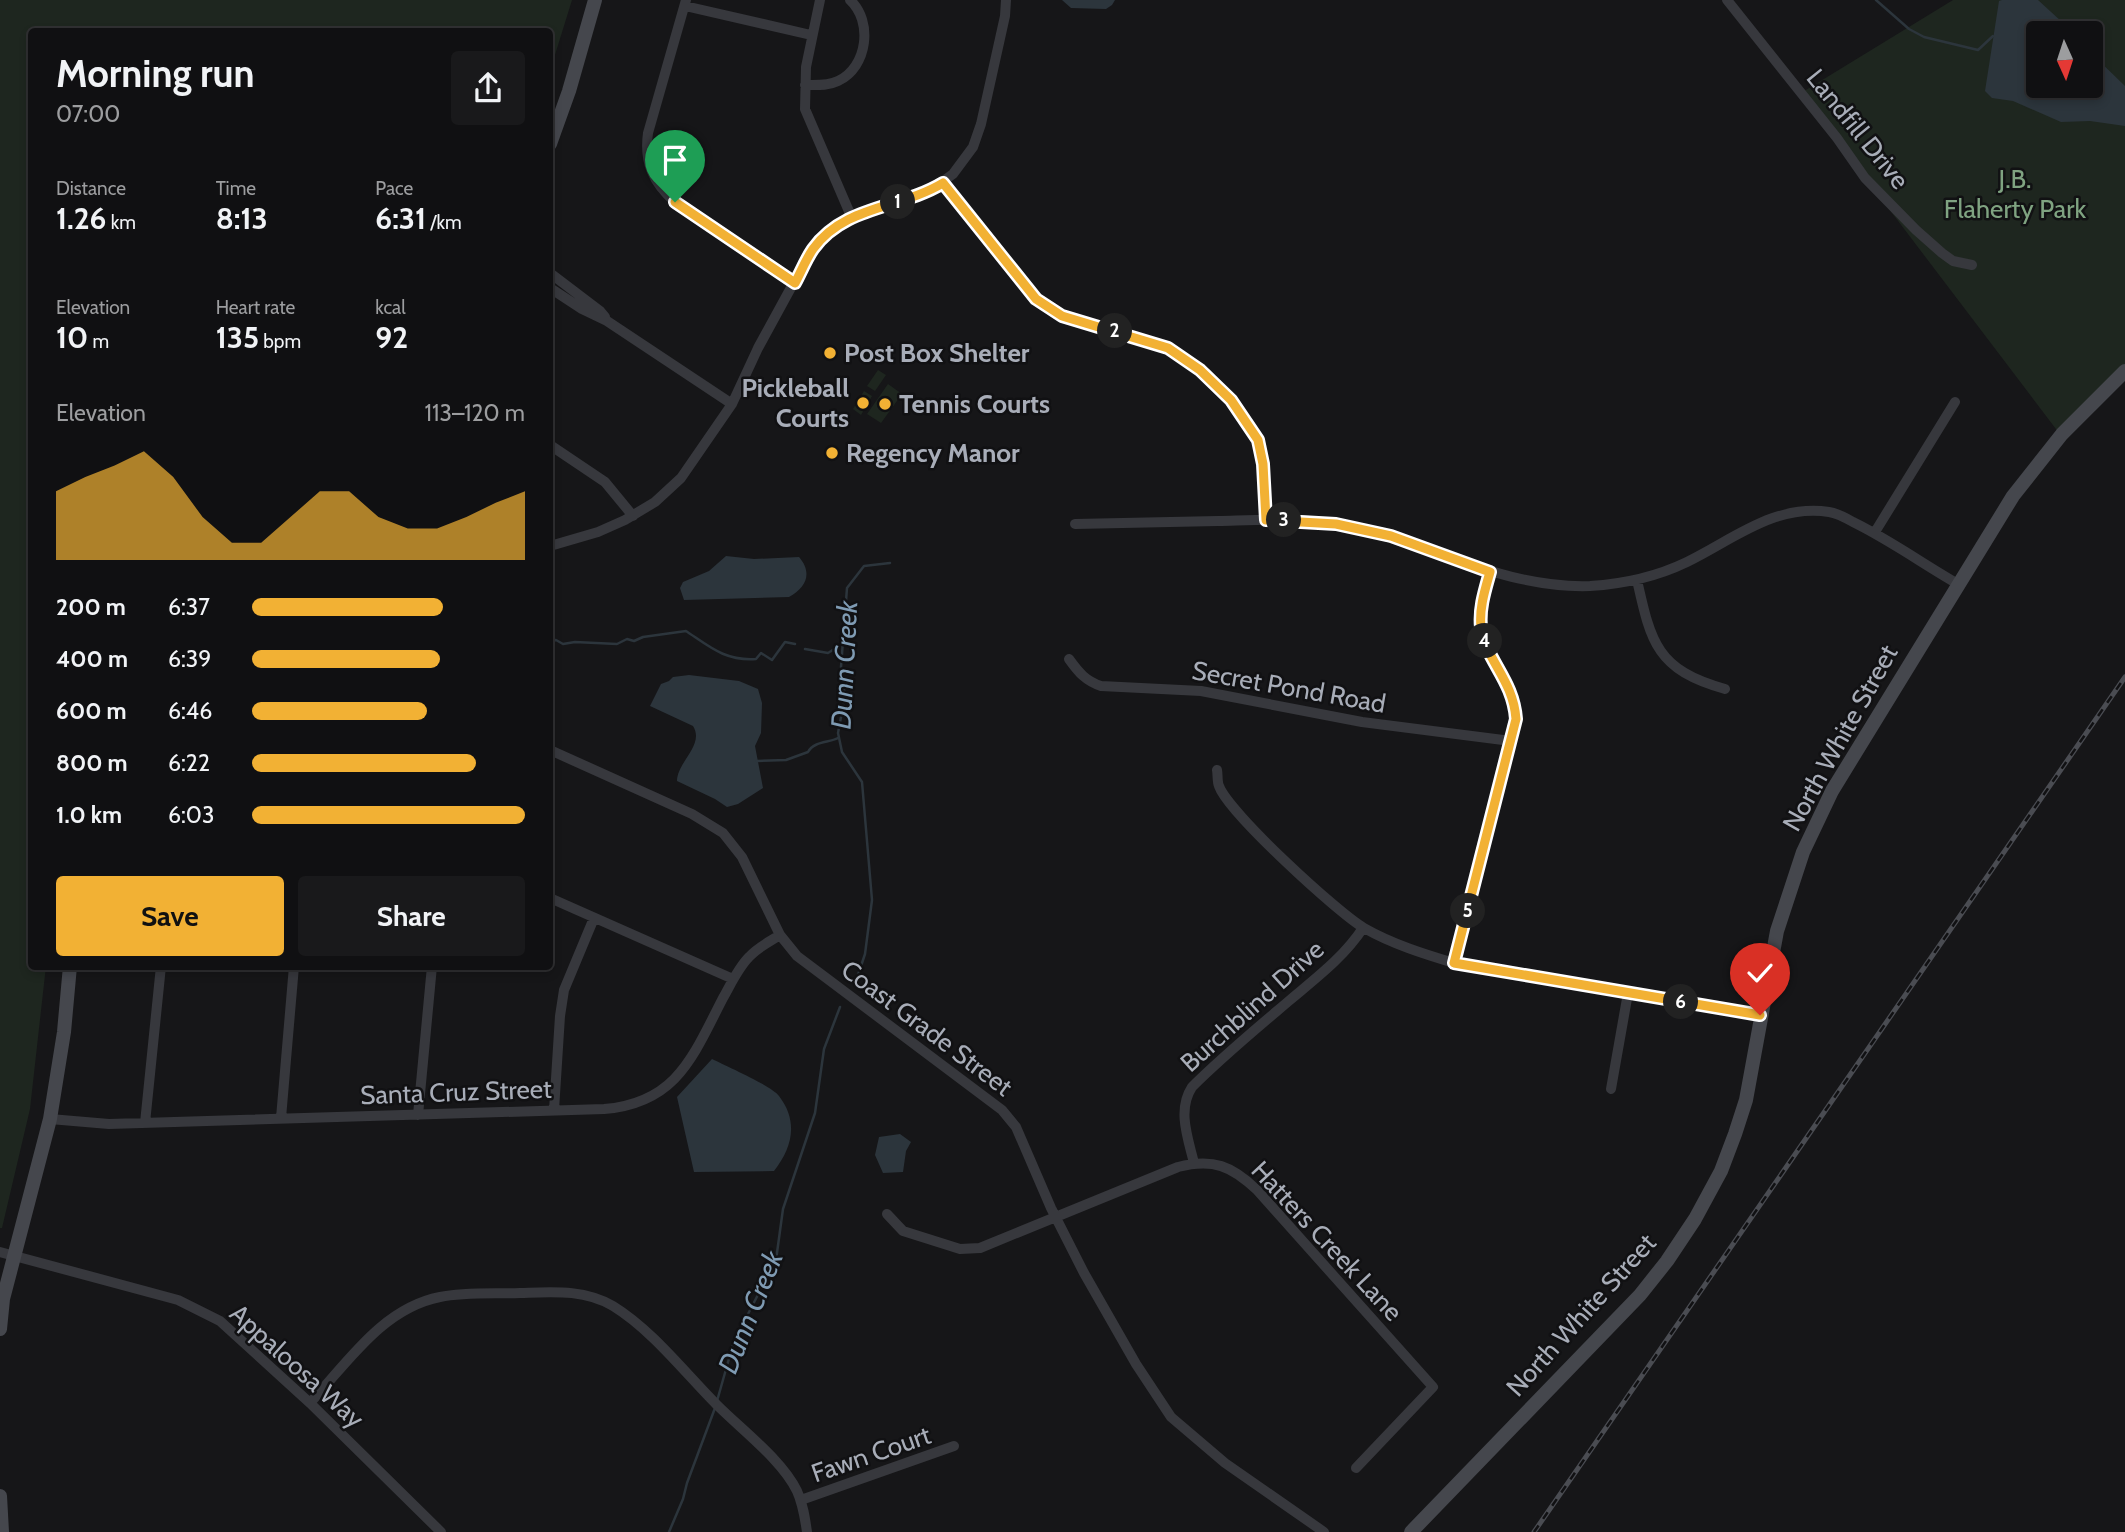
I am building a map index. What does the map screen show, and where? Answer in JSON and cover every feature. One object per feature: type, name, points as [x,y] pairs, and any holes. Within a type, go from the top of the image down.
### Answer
[{"type":"main road","points":[[553,136],[595,0]]},
{"type":"main road","name":"North White Street","points":[[1411,1532],[1640,1295],[1695,1219],[1721,1171],[1746,1100],[1777,931],[1803,852],[1832,791],[2012,496],[2062,434],[2125,370]]},
{"type":"main road","points":[[0,1329],[3,1299],[50,1119],[64,1032],[70,970]]},
{"type":"main road","points":[[0,1496],[2,1532]]},
{"type":"street","points":[[820,0],[811,35],[805,109],[851,216]]},
{"type":"street","points":[[805,85],[824,85],[838,81],[851,72],[858,61],[864,27],[860,13],[850,0]]},
{"type":"street","points":[[553,545],[598,532],[633,516],[655,502],[681,478],[732,404],[758,348],[811,251],[826,233],[851,216],[917,197],[943,183],[953,174],[973,146],[981,124],[1005,16],[1006,0]]},
{"type":"street","name":"Landfill Drive","points":[[1727,0],[1837,138],[1865,178],[1942,253],[1953,261],[1972,265]]},
{"type":"street","points":[[795,283],[675,202],[651,174],[646,150],[648,133],[686,3],[811,35]]},
{"type":"street","points":[[943,183],[1036,299],[1062,316],[1168,348],[1200,370],[1231,400],[1258,440],[1263,464],[1266,520]]},
{"type":"street","points":[[553,275],[600,311],[607,320]]},
{"type":"street","points":[[553,290],[582,309],[607,320],[732,404]]},
{"type":"street","points":[[1875,532],[1955,402]]},
{"type":"street","points":[[553,446],[605,482],[633,516]]},
{"type":"street","points":[[1075,524],[1266,520],[1336,524],[1391,536],[1490,572],[1563,586],[1593,586],[1637,580],[1686,562],[1754,525],[1782,514],[1802,510],[1832,512],[1875,532],[1958,584]]},
{"type":"street","points":[[1454,963],[1516,719],[1515,701],[1487,647],[1481,628],[1481,607],[1490,572]]},
{"type":"street","points":[[1637,580],[1647,627],[1668,662],[1700,682],[1725,690]]},
{"type":"street","name":"Secret Pond Road","points":[[1069,659],[1080,674],[1101,686],[1201,691],[1362,722],[1511,741]]},
{"type":"street","name":"Coast Grade Street","points":[[553,751],[716,827],[732,842],[742,857],[780,935],[804,963],[1002,1110],[1016,1127],[1056,1218],[1111,1322],[1171,1418],[1225,1463],[1324,1532]]},
{"type":"street","points":[[1217,770],[1219,788],[1247,824],[1315,889],[1363,928],[1424,954],[1454,963],[1760,1015]]},
{"type":"street","points":[[553,899],[733,979]]},
{"type":"street","points":[[554,1110],[564,990],[594,918]]},
{"type":"street","name":"Burchblind Drive","points":[[1194,1163],[1185,1114],[1186,1096],[1192,1087],[1330,967],[1354,942],[1363,928]]},
{"type":"street","name":"Santa Cruz Street","points":[[50,1119],[83,1123],[145,1123],[617,1108],[644,1101],[667,1087],[690,1060],[733,979],[750,955],[780,935]]},
{"type":"street","points":[[145,1123],[161,970]]},
{"type":"street","points":[[281,1118],[294,970]]},
{"type":"street","points":[[418,1115],[432,970]]},
{"type":"street","points":[[1611,1089],[1628,993]]},
{"type":"street","name":"Hatters Creek Lane","points":[[887,1214],[903,1231],[960,1249],[980,1248],[1178,1167],[1194,1163],[1224,1166],[1240,1174],[1433,1387],[1356,1468]]},
{"type":"street","name":"Appaloosa Way","points":[[0,1252],[190,1305],[230,1330],[310,1403],[441,1532]]},
{"type":"street","points":[[310,1403],[374,1333],[410,1307],[447,1296],[562,1292],[581,1294],[600,1300],[622,1312],[642,1328],[773,1460],[801,1500],[807,1532]]},
{"type":"street","name":"Fawn Court","points":[[801,1500],[954,1447]]},
{"type":"green space","points":[[0,0],[572,0],[553,61],[553,28],[28,28],[28,970],[46,970],[30,1109],[0,1228]]},
{"type":"green space","name":"J.B. Flaherty Park","points":[[1953,0],[2125,0],[2125,373],[2062,437],[1801,93]]},
{"type":"green space","name":"Pickleball Courts","points":[[878,370],[886,375],[875,391],[867,386]]},
{"type":"green space","name":"Tennis Courts","points":[[888,384],[902,394],[881,423],[867,414]]},
{"type":"green space","name":"Pickleball Courts","points":[[864,391],[872,396],[861,415],[853,409]]},
{"type":"shaded area","points":[[1062,0],[1115,0],[1106,9],[1071,8]]},
{"type":"shaded area","points":[[2038,0],[2061,21],[2026,21],[2026,98],[2104,98],[2104,66],[2125,86],[2125,126],[2090,121],[2061,122],[2013,101],[1992,98],[1985,91],[1999,1]]},
{"type":"shaded area","points":[[726,556],[754,559],[799,557],[806,569],[806,580],[800,589],[789,597],[684,600],[680,588],[683,582],[709,571]]},
{"type":"shaded area","points":[[689,675],[739,681],[758,689],[762,703],[761,733],[755,746],[763,788],[738,804],[727,807],[677,781],[681,767],[696,740],[696,733],[693,726],[650,706],[661,684],[673,677]]},
{"type":"shaded area","points":[[712,1059],[768,1087],[779,1096],[785,1106],[791,1135],[785,1153],[774,1171],[694,1172],[677,1097]]},
{"type":"shaded area","points":[[900,1134],[911,1142],[906,1151],[903,1172],[883,1173],[875,1155],[879,1137]]},
{"type":"waterway","points":[[1876,0],[1909,29],[1924,37],[1978,50],[1993,36]]},
{"type":"waterway","points":[[857,978],[865,954],[872,900],[862,782],[842,752],[838,733],[845,696],[841,667],[847,588],[864,566],[890,563]]},
{"type":"waterway","points":[[553,640],[563,644],[617,644],[627,639],[634,641],[643,637],[686,631],[735,658],[756,659],[761,653],[772,660],[785,642],[795,644]]},
{"type":"waterway","points":[[805,649],[828,653],[844,643]]},
{"type":"waterway","points":[[757,761],[786,760],[808,752],[818,744],[838,738]]},
{"type":"waterway","name":"Dunn Creek","points":[[717,1401],[734,1341],[776,1260],[783,1209],[815,1113],[824,1049],[840,1007]]},
{"type":"waterway","name":"Dunn Creek","points":[[669,1532],[715,1408]]},
{"type":"railway","points":[[1534,1532],[2125,677]]},
{"type":"place","name":"Post Box Shelter","points":[[830,353]]},
{"type":"place","name":"Pickleball Courts","points":[[863,403]]},
{"type":"place","name":"Tennis Courts","points":[[885,404]]},
{"type":"place","name":"Regency Manor","points":[[832,453]]},
{"type":"route","points":[[675,202],[795,283],[811,251],[826,233],[838,224],[851,216],[928,193],[943,183],[1025,288],[1049,309],[1062,316],[1168,348],[1200,370],[1231,400],[1258,440],[1263,464],[1266,520],[1336,524],[1391,536],[1490,572],[1481,607],[1481,628],[1487,647],[1515,701],[1515,730],[1454,963],[1760,1015]]}]
